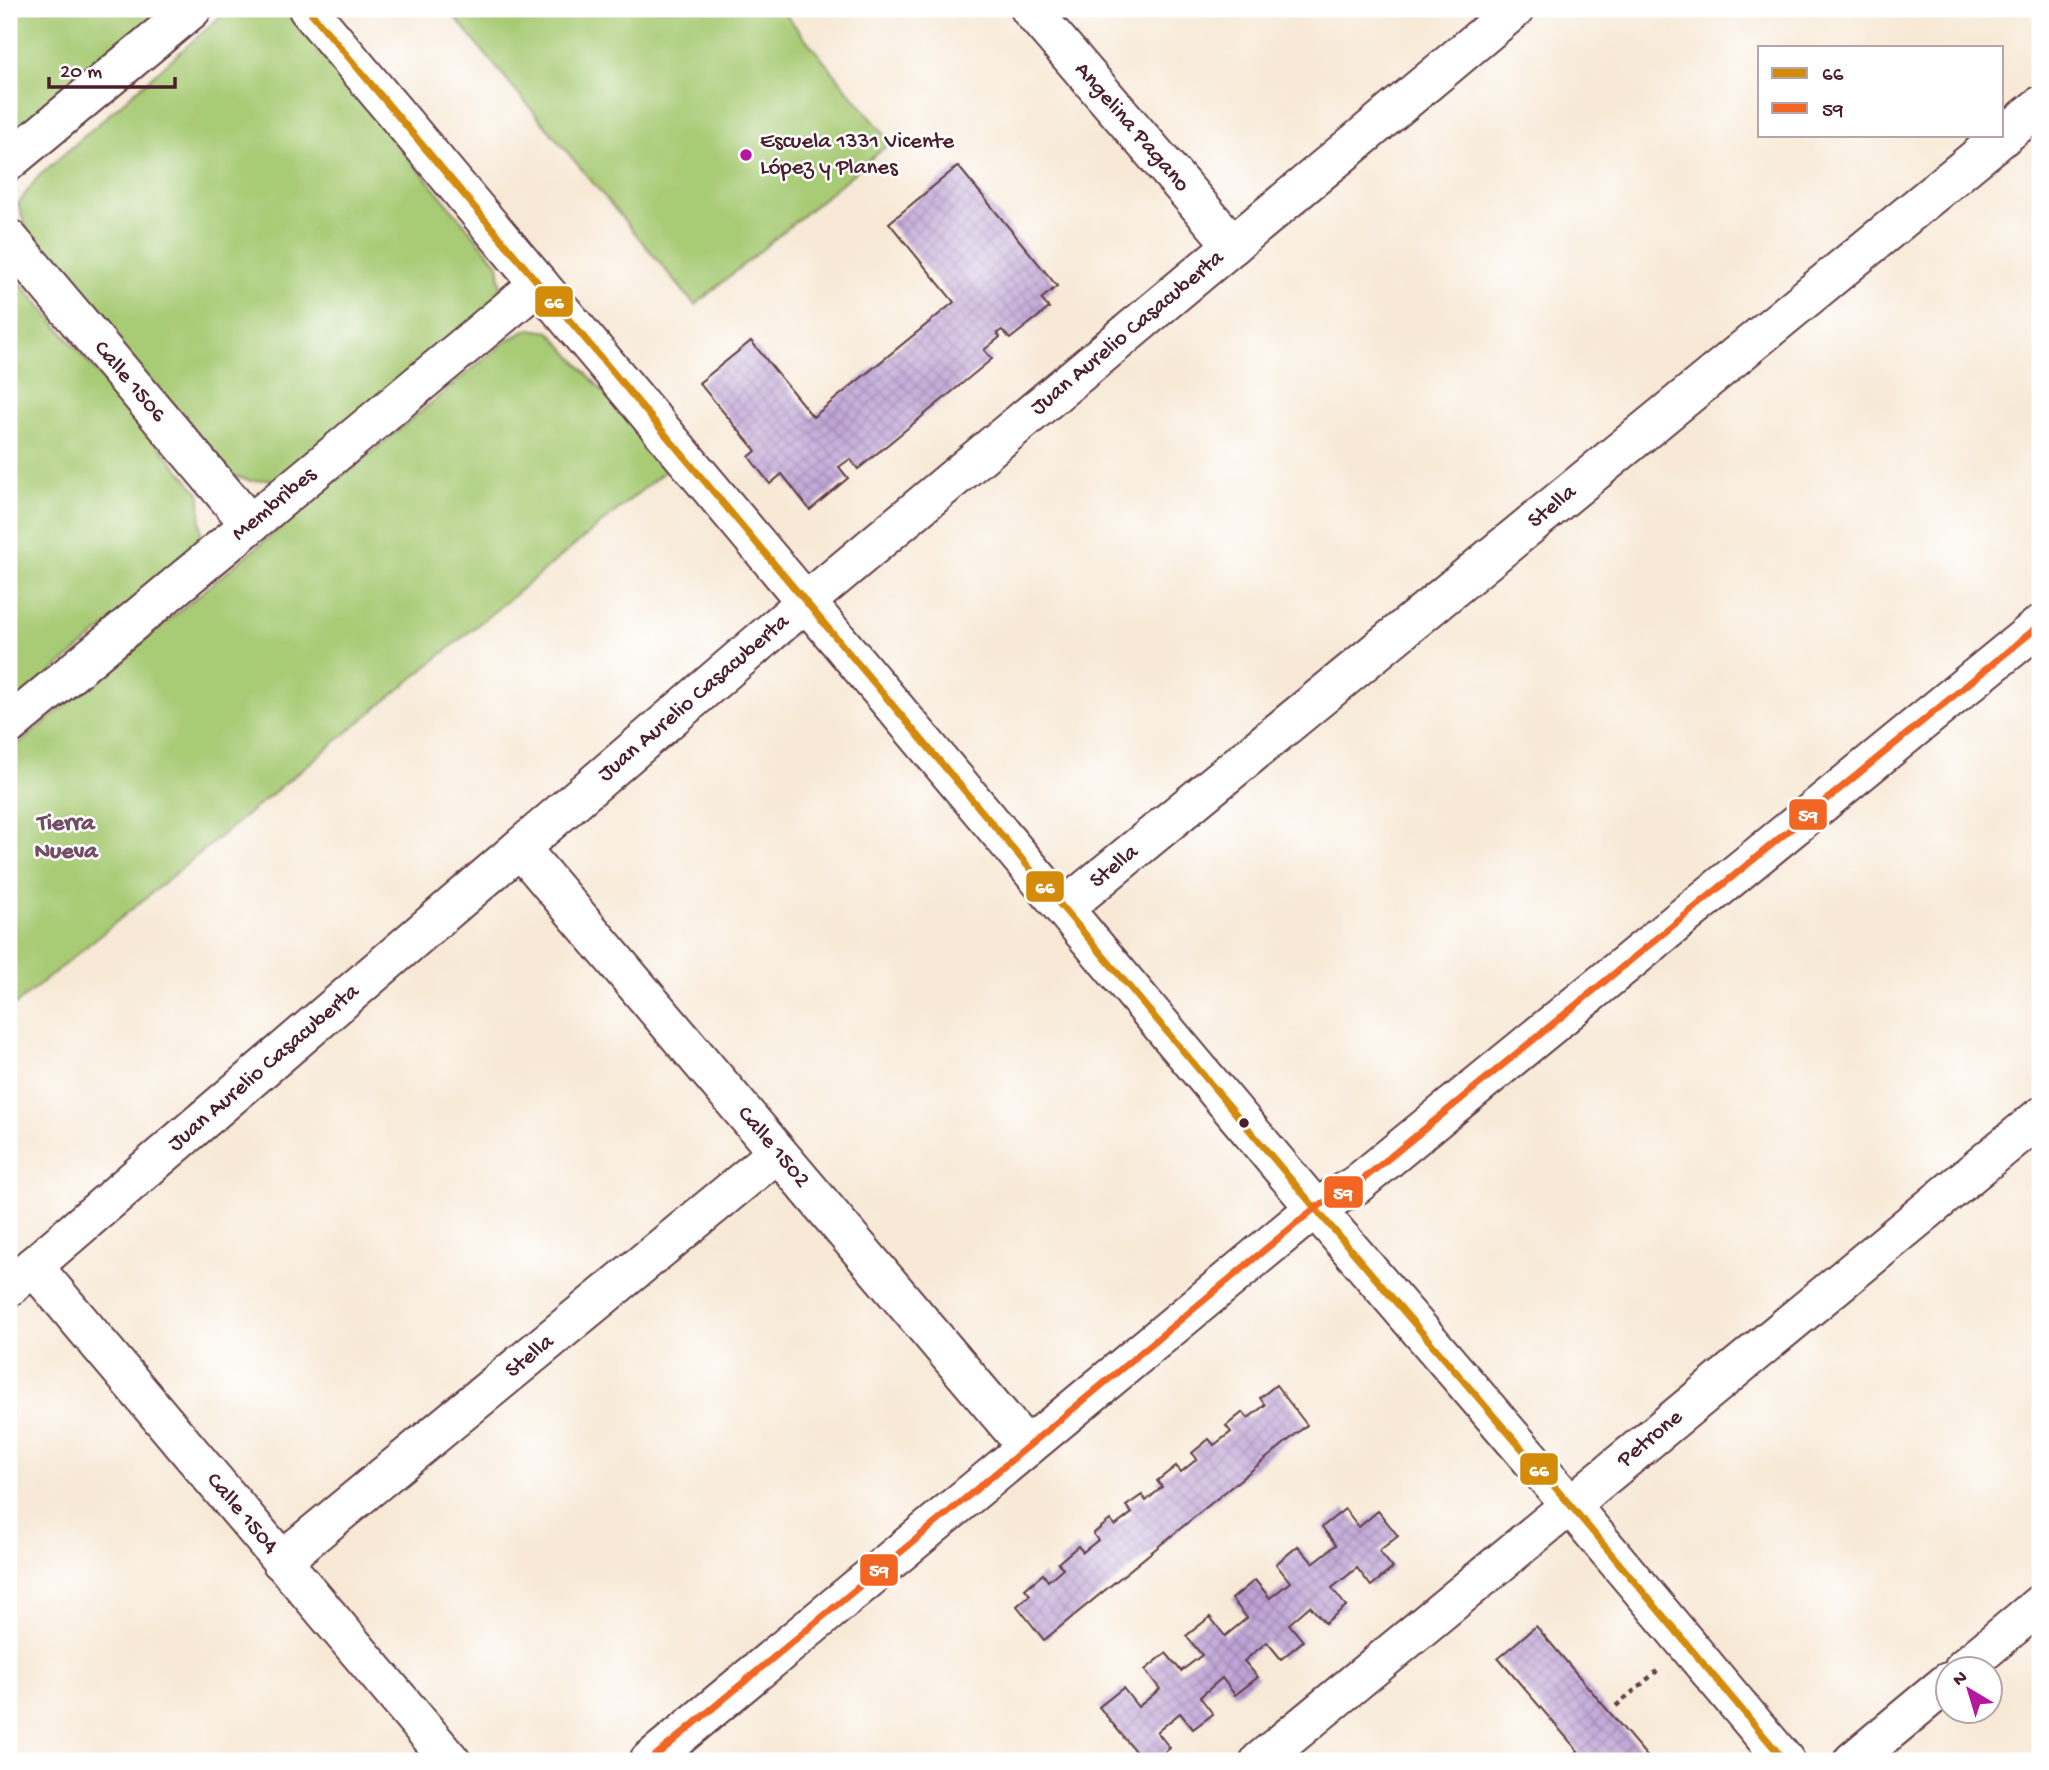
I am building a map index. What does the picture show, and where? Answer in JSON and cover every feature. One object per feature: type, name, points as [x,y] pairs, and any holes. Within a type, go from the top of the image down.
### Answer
[{"type":"street","points":[[9,161],[192,9]]},
{"type":"street","points":[[308,9],[1315,1208],[1785,1761]]},
{"type":"street","name":"Angelina Pagano","points":[[1030,9],[1233,245]]},
{"type":"street","name":"Juan Aurelio Casacuberta","points":[[21,1277],[807,601],[1516,9]]},
{"type":"street","name":"Stella","points":[[2004,136],[2040,106]]},
{"type":"street","name":"Stella","points":[[1064,908],[2003,136]]},
{"type":"street","name":"Calle 1506","points":[[9,239],[250,524]]},
{"type":"street","name":"Membribes","points":[[9,725],[539,284]]},
{"type":"street","points":[[649,1761],[1315,1208],[1356,1185],[2040,625]]},
{"type":"street","name":"Calle 1502","points":[[520,848],[1027,1447]]},
{"type":"street","name":"Petrone","points":[[1260,1761],[2040,1117]]},
{"type":"street","name":"Stella","points":[[281,1561],[777,1153]]},
{"type":"street","name":"Calle 1504","points":[[21,1277],[281,1561],[450,1761]]},
{"type":"street","points":[[1981,1654],[2040,1604]]},
{"type":"street","points":[[1853,1761],[1934,1694]]},
{"type":"path","points":[[1616,1706],[1687,1646]]},
{"type":"green space","points":[[9,9],[175,9],[9,146]]},
{"type":"green space","points":[[229,9],[284,9],[498,264],[501,287],[492,306],[285,478],[251,481],[225,474],[30,239],[18,204],[38,177]]},
{"type":"green space","points":[[468,9],[781,9],[891,142],[695,305],[456,19]]},
{"type":"green space","points":[[9,269],[200,494],[201,547],[9,708]]},
{"type":"green space","points":[[529,329],[550,332],[670,467],[9,1010],[9,752],[506,341]]},
{"type":"building","points":[[958,166],[1057,286],[1041,299],[1049,308],[1010,339],[1002,330],[997,333],[1000,337],[984,350],[992,359],[858,469],[850,459],[839,467],[848,478],[810,510],[782,474],[770,484],[749,457],[756,451],[699,383],[751,341],[813,417],[954,302],[889,223]]},
{"type":"building","points":[[1276,1385],[1307,1425],[1044,1640],[1017,1606],[1030,1595],[1025,1589],[1043,1574],[1048,1581],[1063,1568],[1058,1563],[1078,1546],[1083,1552],[1098,1540],[1093,1534],[1110,1520],[1115,1526],[1132,1513],[1126,1506],[1142,1495],[1146,1501],[1162,1487],[1157,1481],[1176,1466],[1181,1472],[1197,1459],[1192,1453],[1209,1439],[1214,1445],[1231,1432],[1226,1426],[1243,1412],[1248,1418],[1265,1405],[1260,1398]]},
{"type":"building","points":[[1345,1509],[1359,1527],[1378,1511],[1398,1536],[1379,1551],[1393,1568],[1371,1586],[1357,1568],[1332,1588],[1346,1606],[1325,1623],[1310,1606],[1289,1624],[1303,1641],[1281,1659],[1267,1642],[1244,1661],[1258,1677],[1235,1695],[1222,1678],[1200,1697],[1213,1714],[1193,1729],[1180,1713],[1157,1732],[1170,1748],[1154,1761],[1143,1761],[1099,1707],[1123,1688],[1138,1707],[1160,1689],[1145,1670],[1166,1653],[1181,1671],[1202,1655],[1186,1636],[1210,1617],[1225,1636],[1247,1618],[1232,1599],[1255,1580],[1270,1598],[1290,1582],[1276,1564],[1298,1546],[1313,1563],[1336,1545],[1322,1527]]},
{"type":"building","points":[[1536,1626],[1651,1761],[1566,1761],[1578,1751],[1498,1658]]},
{"type":"transit line","name":"66","points":[[308,9],[1315,1208],[1785,1761]]},
{"type":"transit line","name":"59","points":[[649,1761],[1315,1208],[1356,1185],[2040,625]]},
{"type":"place","name":"Escuela 1331 Vicente López y Planes","points":[[746,155]]},
{"type":"district","name":"Tierra Nueva","points":[[66,838]]}]
